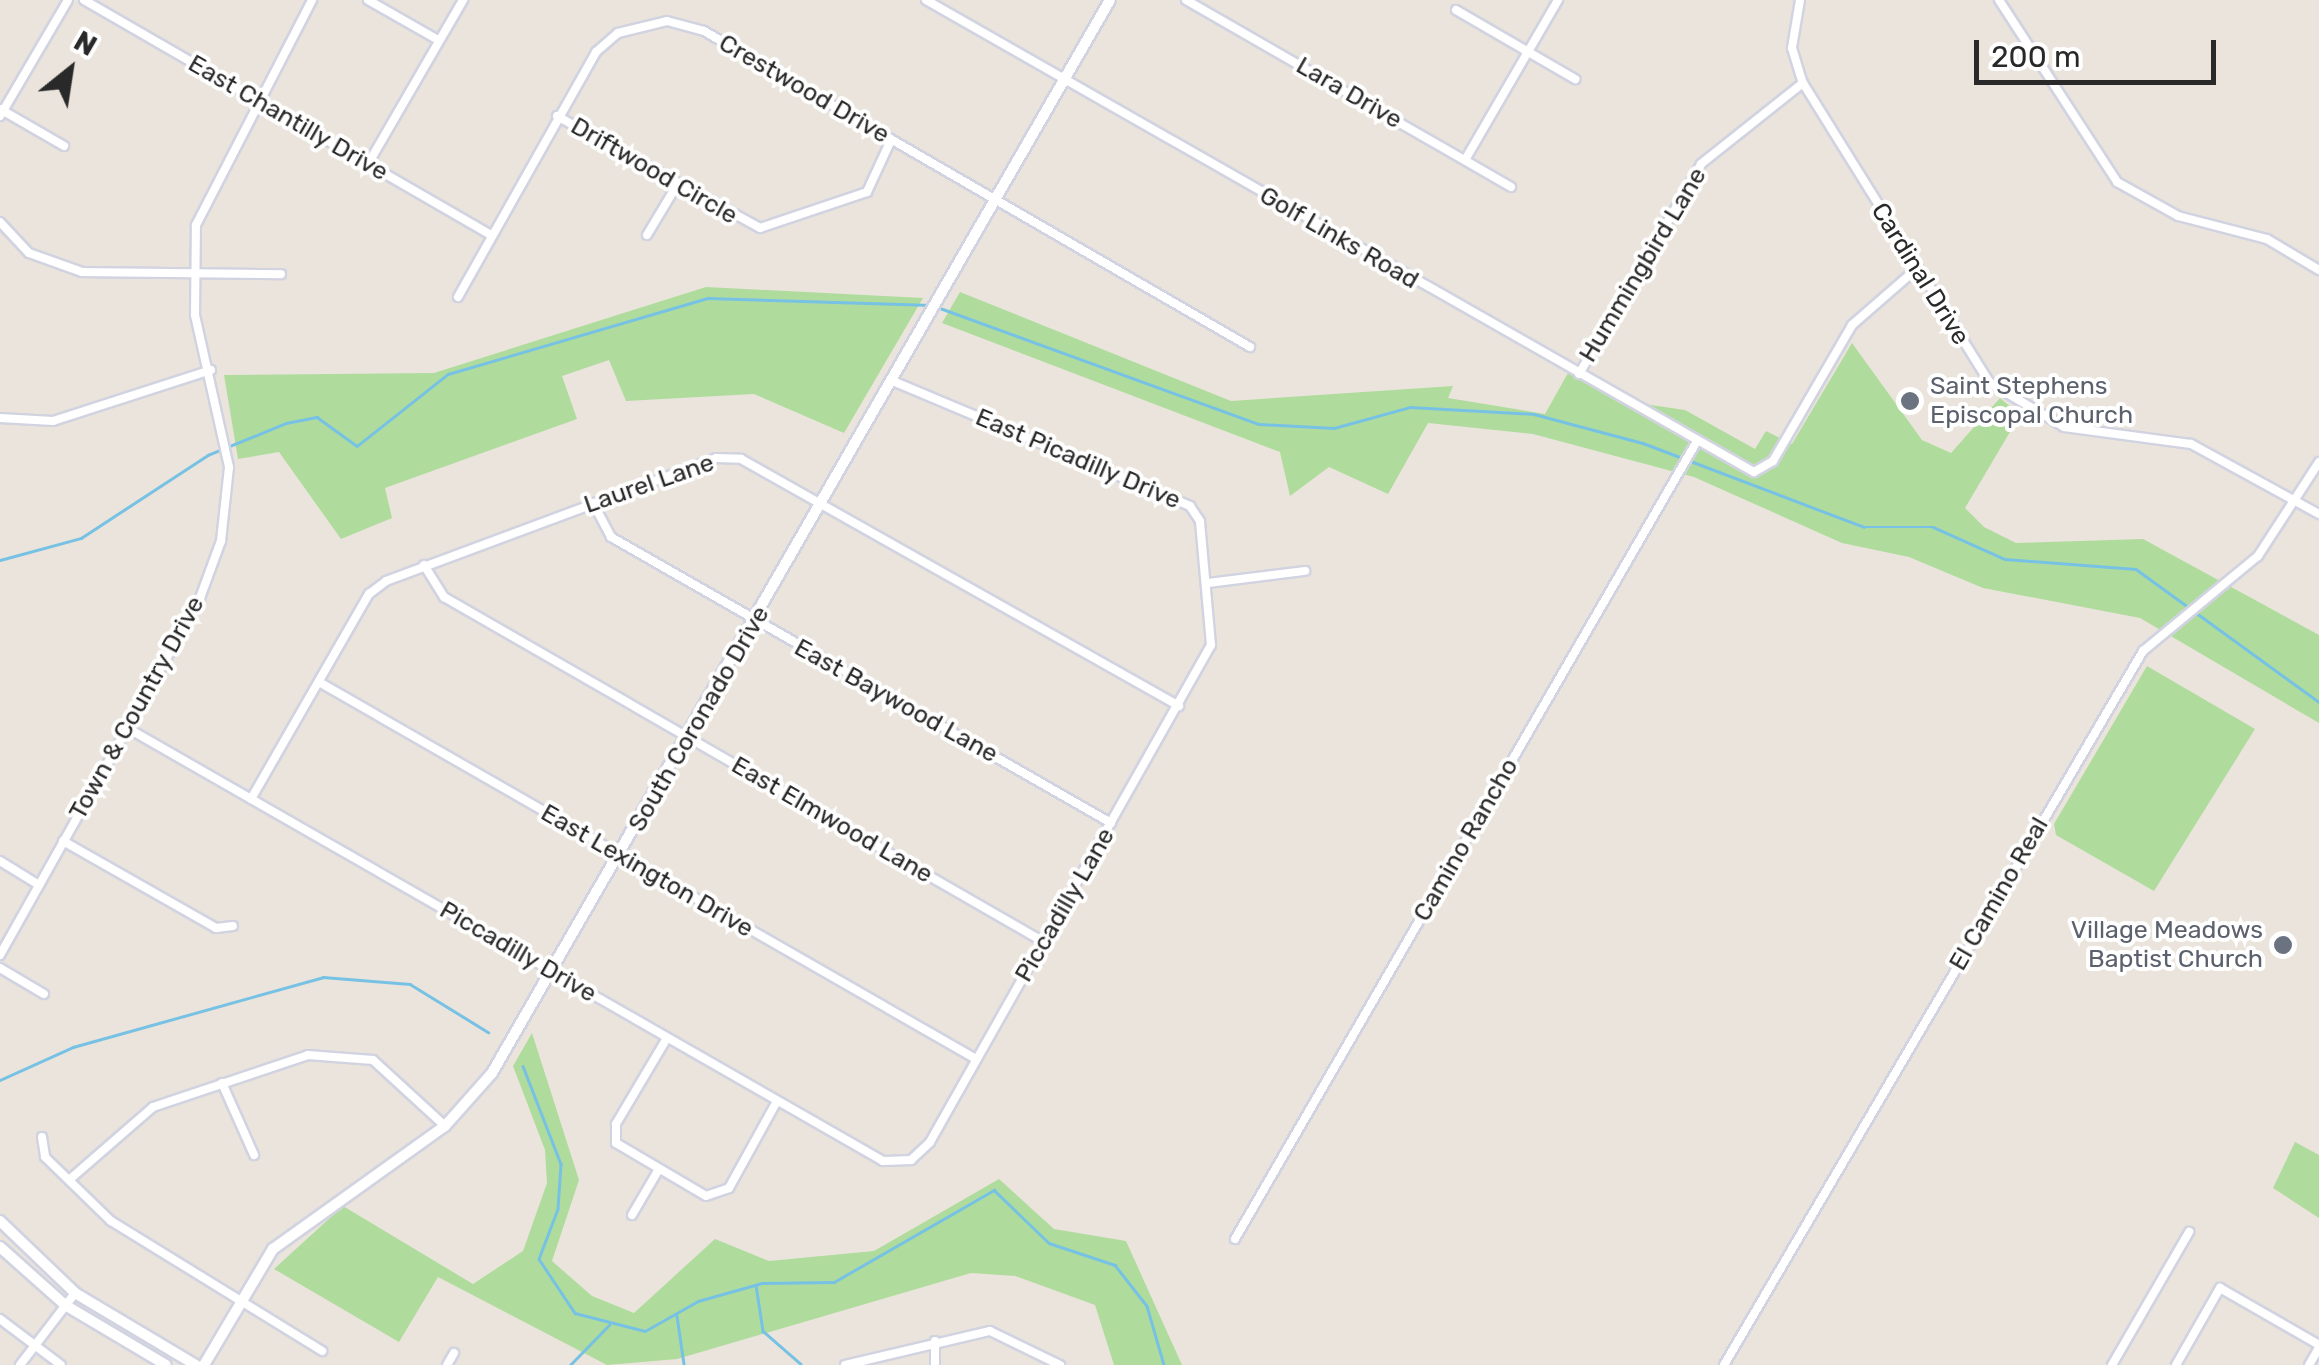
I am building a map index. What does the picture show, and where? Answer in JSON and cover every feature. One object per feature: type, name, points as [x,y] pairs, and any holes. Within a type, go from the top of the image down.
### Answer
[{"type":"street","points":[[64,146],[1,112],[68,0]]},
{"type":"street","name":"East Chantilly Drive","points":[[84,0],[492,236]]},
{"type":"street","name":"Town & Country Drive","points":[[0,955],[129,728],[221,541],[229,466],[192,274],[196,225],[256,99],[312,0]]},
{"type":"street","points":[[368,0],[438,40]]},
{"type":"street","points":[[368,164],[462,0]]},
{"type":"street","name":"Golf Links Road","points":[[926,0],[1754,472],[1773,462],[1852,325],[1915,270]]},
{"type":"street","name":"South Coronado Drive","points":[[204,1365],[273,1249],[312,1214],[445,1126],[492,1073],[756,622],[890,380],[1110,0]]},
{"type":"street","name":"Lara Drive","points":[[1186,0],[1511,187]]},
{"type":"street","points":[[1465,160],[1558,0]]},
{"type":"street","points":[[1800,0],[1792,48],[1803,83]]},
{"type":"street","points":[[1999,0],[2117,182],[2158,208],[2267,239],[2319,270]]},
{"type":"street","points":[[1456,10],[1575,79]]},
{"type":"street","name":"Crestwood Drive","points":[[458,296],[557,116],[607,43],[666,21],[704,31],[1250,347]]},
{"type":"street","name":"Cardinal Drive","points":[[1803,83],[1915,270],[1990,382],[2025,410],[2079,430],[2191,444],[2319,514]]},
{"type":"street","name":"Hummingbird Lane","points":[[1578,374],[1701,164],[1803,83]]},
{"type":"street","name":"Driftwood Circle","points":[[557,116],[742,222],[786,226],[867,192],[892,140]]},
{"type":"street","points":[[646,235],[676,185]]},
{"type":"street","points":[[0,222],[52,266],[192,274],[281,274]]},
{"type":"street","points":[[0,418],[52,422],[211,370]]},
{"type":"street","name":"East Picadilly Drive","points":[[890,380],[1177,497],[1200,520],[1212,645]]},
{"type":"street","name":"Camino Rancho","points":[[1236,1239],[1697,441]]},
{"type":"street","name":"Laurel Lane","points":[[252,799],[369,594],[424,566],[716,458],[741,458],[1178,706]]},
{"type":"street","name":"El Camino Real","points":[[1724,1365],[2100,722],[2157,633],[2258,556],[2319,462]]},
{"type":"street","name":"East Baywood Lane","points":[[593,503],[611,537],[1111,823]]},
{"type":"street","name":"East Elmwood Lane","points":[[424,566],[444,598],[1044,942]]},
{"type":"street","points":[[1208,583],[1305,571]]},
{"type":"street","name":"Piccadilly Lane","points":[[911,1160],[976,1059],[1212,645]]},
{"type":"street","name":"East Lexington Drive","points":[[319,682],[976,1059]]},
{"type":"street","name":"Piccadilly Drive","points":[[129,728],[883,1161],[911,1160]]},
{"type":"street","points":[[64,841],[216,928],[233,926]]},
{"type":"street","points":[[0,861],[39,884]]},
{"type":"street","points":[[0,968],[44,994]]},
{"type":"street","points":[[666,1038],[616,1124],[616,1144],[706,1196],[729,1188],[776,1100]]},
{"type":"street","points":[[70,1180],[153,1108],[308,1055],[354,1054],[406,1082],[445,1126]]},
{"type":"street","points":[[222,1083],[254,1154]]},
{"type":"street","points":[[42,1137],[46,1156],[111,1221],[322,1351]]},
{"type":"street","points":[[632,1215],[659,1169]]},
{"type":"street","points":[[0,1221],[75,1293],[196,1365]]},
{"type":"street","points":[[2112,1365],[2188,1232]]},
{"type":"street","points":[[0,1247],[66,1305],[166,1365]]},
{"type":"street","points":[[2176,1365],[2220,1288],[2319,1347],[2309,1365]]},
{"type":"street","points":[[20,1365],[75,1293]]},
{"type":"street","points":[[0,1319],[61,1365]]},
{"type":"street","points":[[845,1365],[990,1331],[1060,1364]]},
{"type":"street","points":[[934,1365],[935,1341]]},
{"type":"street","points":[[447,1365],[454,1352]]},
{"type":"green space","points":[[706,287],[923,298],[844,433],[754,394],[626,401],[609,360],[562,376],[577,419],[385,488],[392,518],[341,539],[279,452],[238,459],[224,375],[434,373]]},
{"type":"green space","points":[[960,292],[1231,401],[1453,386],[1448,398],[1545,414],[1568,373],[1637,403],[1685,410],[1755,449],[1766,431],[1792,444],[1852,343],[1922,440],[1951,453],[2000,398],[2020,415],[1965,508],[1984,527],[2016,543],[2143,539],[2319,635],[2319,723],[2140,618],[1983,588],[1909,557],[1842,543],[1694,477],[1533,434],[1428,423],[1388,494],[1329,467],[1290,496],[1280,452],[942,323]]},
{"type":"green space","points":[[2147,666],[2255,729],[2154,891],[2056,835],[2054,824]]},
{"type":"green space","points":[[532,1033],[579,1180],[552,1261],[592,1296],[634,1313],[715,1239],[769,1261],[874,1251],[999,1179],[1054,1229],[1126,1241],[1182,1365],[1114,1365],[1095,1305],[1015,1276],[971,1273],[677,1359],[607,1365],[438,1277],[399,1342],[274,1269],[343,1206],[473,1284],[523,1251],[547,1183],[545,1150],[513,1066]]},
{"type":"green space","points":[[2295,1142],[2319,1155],[2319,1218],[2273,1188]]},
{"type":"waterway","points":[[0,560],[81,538],[208,455],[286,423],[317,417],[357,446],[448,374],[708,298],[932,305]]},
{"type":"waterway","points":[[940,308],[1259,424],[1334,428],[1410,407],[1534,414],[1643,443],[1864,527],[1933,527],[2005,559],[2136,569],[2319,702]]},
{"type":"waterway","points":[[0,1080],[73,1047],[323,977],[410,984],[488,1032]]},
{"type":"waterway","points":[[523,1066],[561,1164],[558,1209],[539,1259],[575,1313],[645,1331],[698,1301],[762,1283],[834,1282],[994,1190],[1049,1243],[1115,1265],[1147,1306],[1164,1365]]},
{"type":"waterway","points":[[756,1285],[763,1331],[801,1364]]},
{"type":"waterway","points":[[677,1316],[684,1364]]},
{"type":"waterway","points":[[570,1365],[609,1325]]},
{"type":"place","name":"Saint Stephens Episcopal Church","points":[[1910,401]]},
{"type":"place","name":"Village Meadows Baptist Church","points":[[2283,945]]}]
